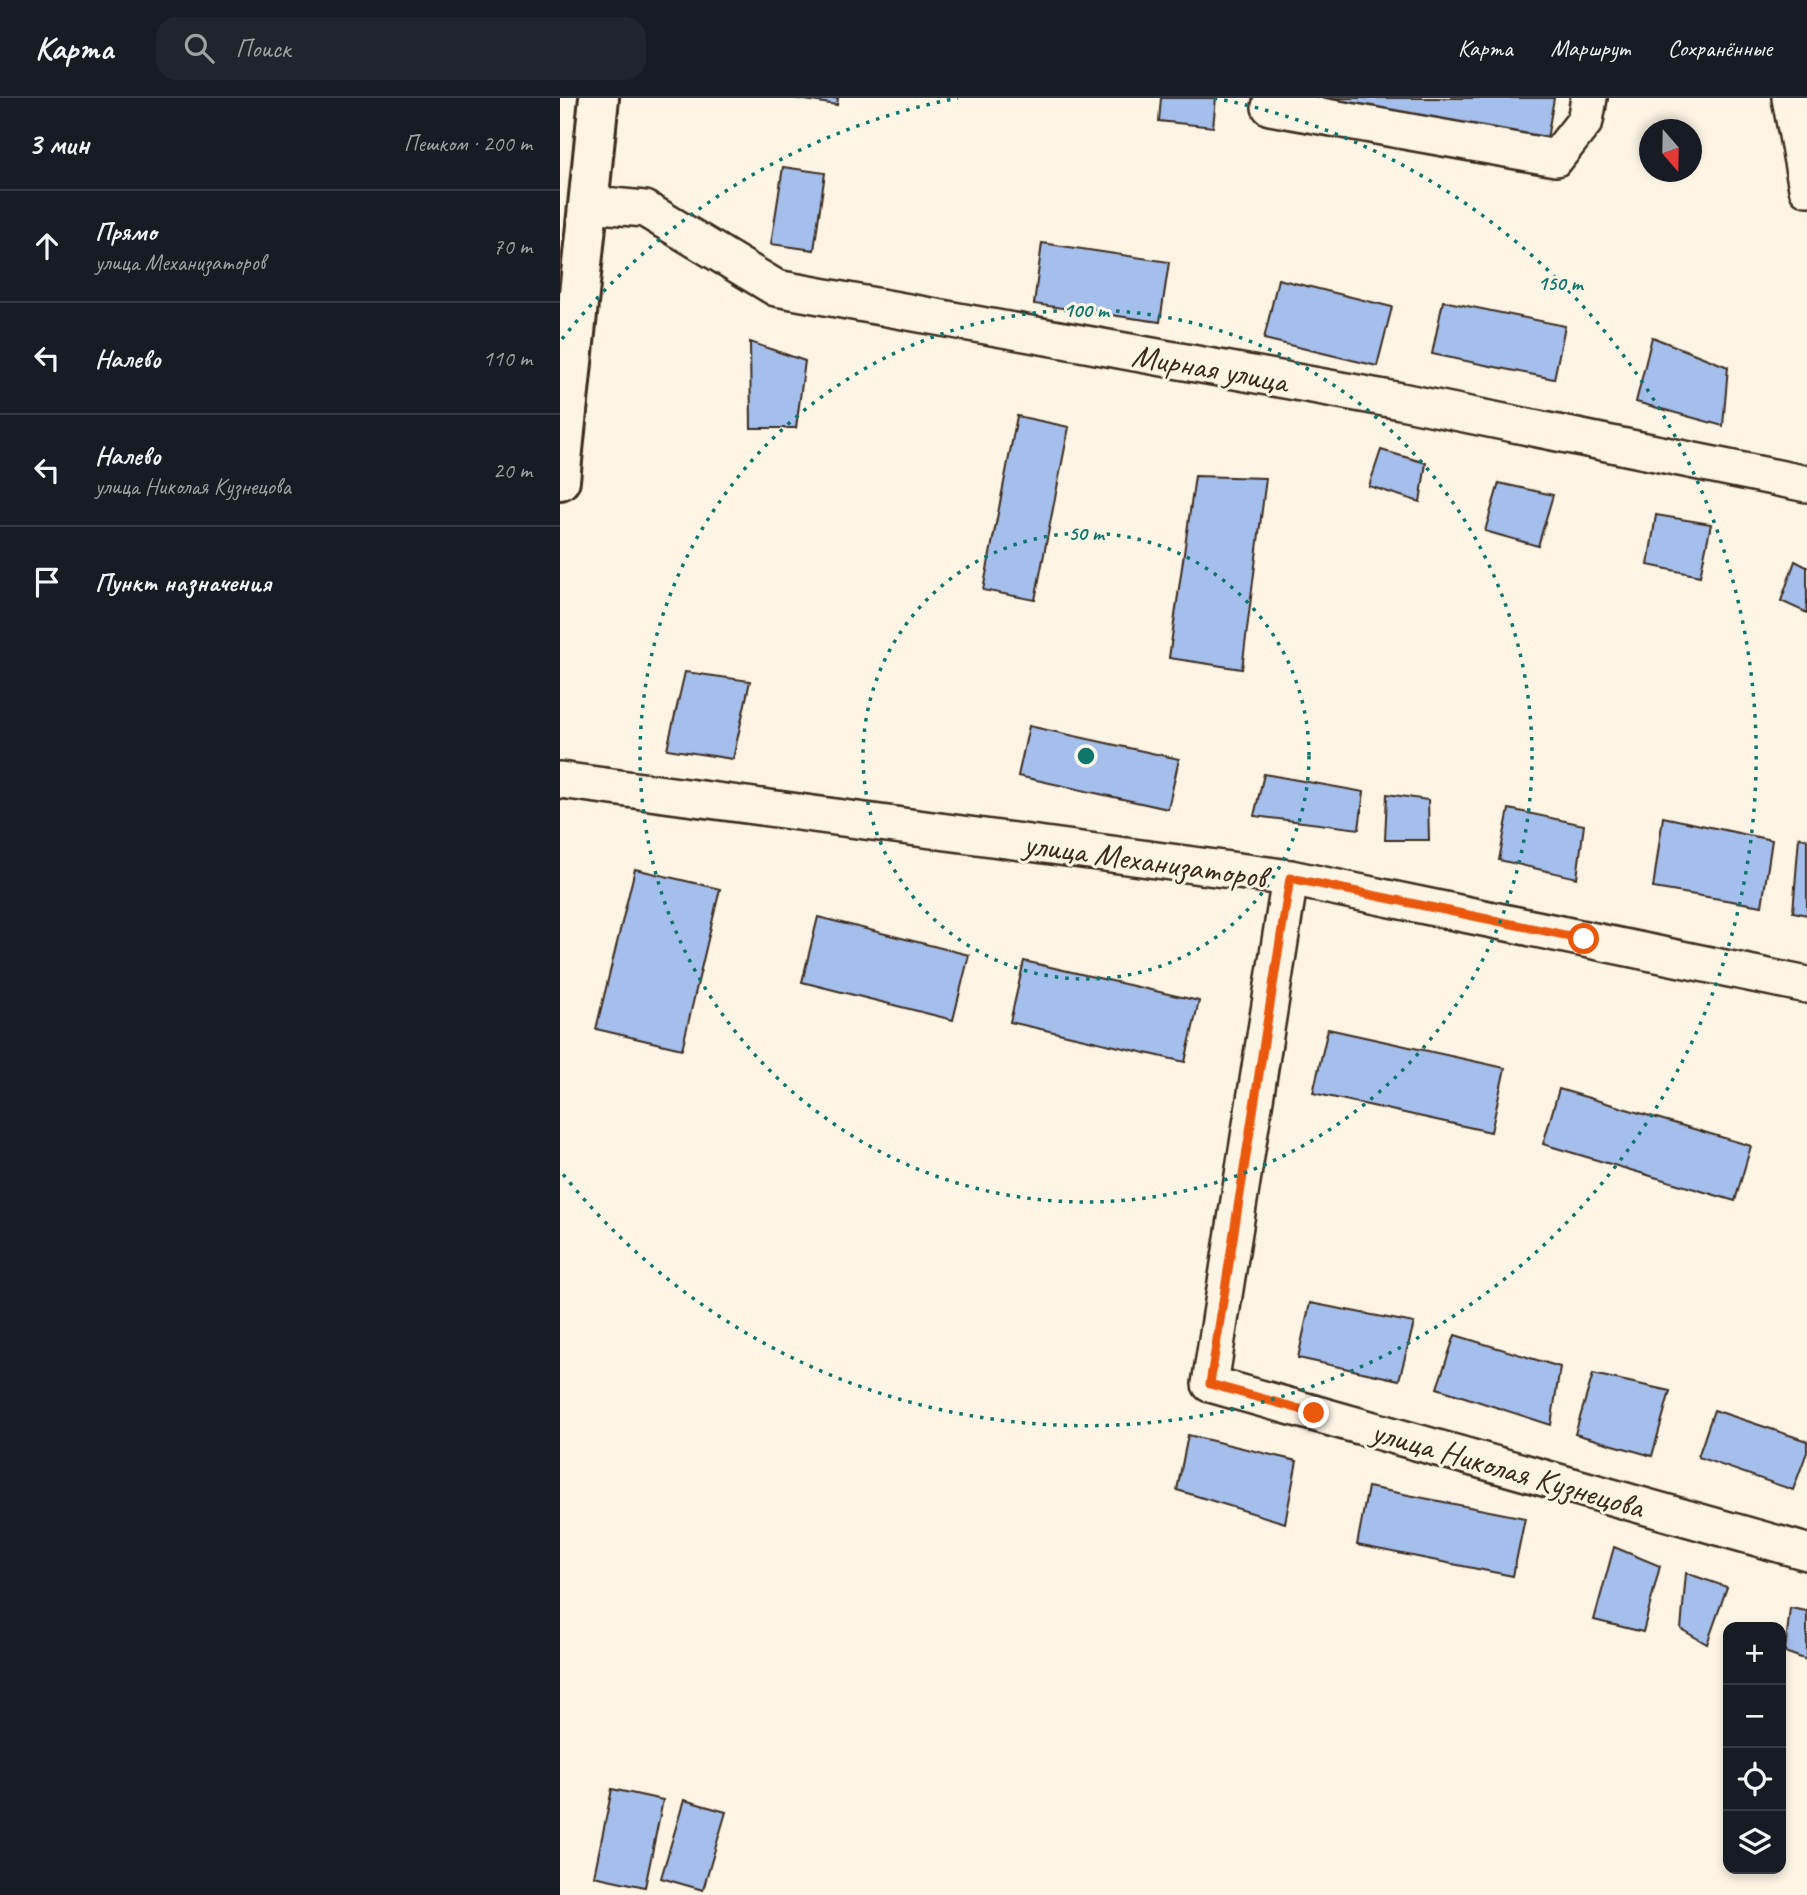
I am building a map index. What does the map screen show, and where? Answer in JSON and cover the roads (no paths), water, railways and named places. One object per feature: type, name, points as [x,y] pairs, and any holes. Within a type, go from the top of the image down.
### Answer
[{"type":"main road","points":[[560,480],[566,366],[589,204],[598,98]]},
{"type":"street","points":[[1272,98],[1270,107],[1556,158],[1584,121],[1589,98]]},
{"type":"street","points":[[1790,98],[1807,188]]},
{"type":"street","name":"Мирная улица","points":[[589,204],[645,209],[776,288],[1401,401],[1807,484]]},
{"type":"street","name":"улица Механизаторов","points":[[560,780],[1290,878],[1807,985]]},
{"type":"street","name":"улица Николая Кузнецова","points":[[1290,878],[1210,1384],[1807,1552]]}]
